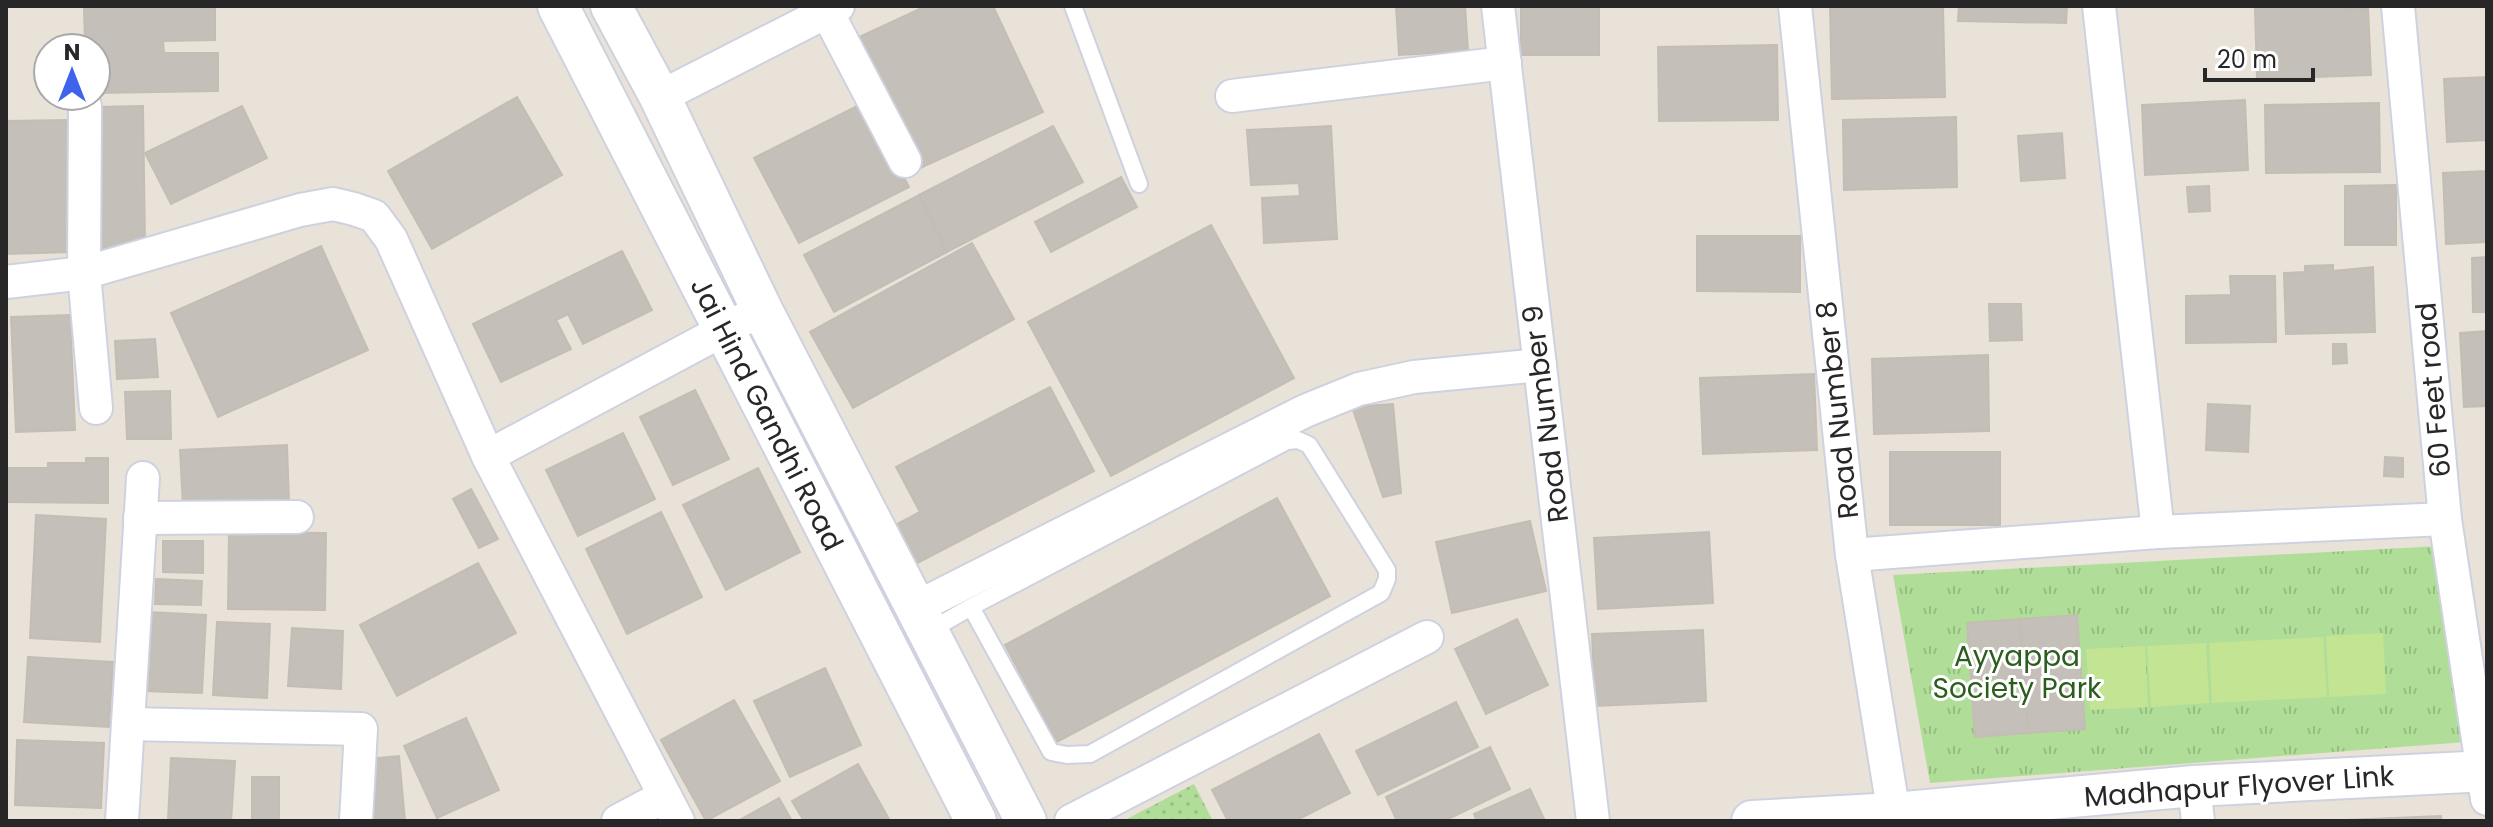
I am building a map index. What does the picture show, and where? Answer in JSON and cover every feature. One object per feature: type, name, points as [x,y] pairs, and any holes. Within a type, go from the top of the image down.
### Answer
[{"type":"street","name":"Jai Hind Gandhi Road","points":[[558,6],[976,821]]},
{"type":"street","name":"Jai Hind Gandhi Road","points":[[611,6],[660,97],[762,310],[1026,821]]},
{"type":"street","name":"Road Number 9","points":[[1498,6],[1593,821]]},
{"type":"street","name":"Road Number 8","points":[[1795,6],[1852,555],[1894,817]]},
{"type":"street","points":[[2099,6],[2158,532]]},
{"type":"street","name":"60 Feet road","points":[[2398,6],[2445,519],[2486,781]]},
{"type":"street","points":[[660,97],[832,9],[905,161]]},
{"type":"street","points":[[1232,96],[1505,63]]},
{"type":"street","points":[[85,112],[84,273],[96,408]]},
{"type":"street","points":[[6,282],[84,273],[300,210],[333,204],[374,216],[391,239],[488,456],[672,809],[618,821]]},
{"type":"street","points":[[488,456],[762,310]]},
{"type":"street","points":[[923,619],[1282,433],[1359,389],[1414,377],[1540,365]]},
{"type":"street","points":[[122,821],[143,478]]},
{"type":"street","points":[[140,518],[297,517]]},
{"type":"street","points":[[1852,555],[2158,532],[2445,519]]},
{"type":"street","points":[[1071,821],[1427,637]]},
{"type":"street","points":[[129,724],[361,729],[356,821]]},
{"type":"street","name":"Madhapur Flyover Link","points":[[1752,821],[2196,804],[2486,781]]},
{"type":"lane","points":[[1073,6],[1139,184]]},
{"type":"lane","points":[[923,619],[971,607],[1282,433],[1309,445],[1387,570],[1381,593],[1090,754],[1051,752],[971,607]]},
{"type":"green space","name":"Ayyappa Society Park","points":[[2441,546],[2466,742],[1930,783],[1893,575]]},
{"type":"green space","points":[[2383,633],[2386,694],[2329,697],[2326,636]]},
{"type":"green space","points":[[2323,637],[2327,697],[2212,703],[2209,643]]},
{"type":"green space","points":[[2206,643],[2209,703],[2151,707],[2147,646]]},
{"type":"green space","points":[[2145,646],[2148,707],[2090,710],[2086,649]]},
{"type":"green space","points":[[1194,784],[1213,821],[1123,821]]},
{"type":"building","points":[[84,6],[215,6],[215,40],[163,41],[164,53],[218,53],[218,91],[112,93],[112,32],[85,32]]},
{"type":"building","points":[[926,6],[993,6],[1043,112],[916,170],[855,39]]},
{"type":"building","points":[[1396,6],[1465,6],[1468,51],[1399,55]]},
{"type":"building","points":[[1521,6],[1599,6],[1599,55],[1521,55]]},
{"type":"building","points":[[1830,6],[1943,6],[1945,97],[1832,99]]},
{"type":"building","points":[[1959,6],[2067,6],[2066,23],[1958,21]]},
{"type":"building","points":[[2341,6],[2341,9],[2368,8],[2371,75],[2257,79],[2255,7]]},
{"type":"building","points":[[1777,45],[1778,120],[1659,121],[1658,47]]},
{"type":"building","points":[[2487,77],[2487,140],[2447,142],[2444,79]]},
{"type":"building","points":[[517,97],[562,175],[432,249],[388,171]]},
{"type":"building","points":[[2245,100],[2248,170],[2145,175],[2142,105]]},
{"type":"building","points":[[865,102],[909,187],[799,243],[754,158]]},
{"type":"building","points":[[2379,103],[2380,172],[2266,173],[2265,105]]},
{"type":"building","points":[[143,106],[145,248],[97,248],[95,112],[112,112],[112,107]]},
{"type":"building","points":[[242,106],[267,158],[171,204],[145,153]]},
{"type":"building","points":[[1956,117],[1957,187],[1844,190],[1843,120]]},
{"type":"building","points":[[68,120],[72,252],[6,254],[6,121]]},
{"type":"building","points":[[1053,126],[1083,182],[947,252],[919,195]]},
{"type":"building","points":[[1331,126],[1337,239],[1264,243],[1262,198],[1300,196],[1299,183],[1251,185],[1247,130]]},
{"type":"building","points":[[2062,133],[2065,178],[2021,181],[2018,136]]},
{"type":"building","points":[[2487,171],[2487,242],[2446,244],[2443,173]]},
{"type":"building","points":[[1121,177],[1137,207],[1051,252],[1035,222]]},
{"type":"building","points":[[2396,185],[2396,245],[2345,245],[2345,186]]},
{"type":"building","points":[[2209,186],[2210,211],[2189,212],[2187,187]]},
{"type":"building","points":[[919,195],[947,252],[834,312],[804,255]]},
{"type":"building","points":[[1211,225],[1294,378],[1111,476],[1028,322]]},
{"type":"building","points":[[1697,236],[1800,236],[1800,292],[1697,291]]},
{"type":"building","points":[[972,243],[1014,319],[853,408],[810,332]]},
{"type":"building","points":[[321,246],[368,350],[218,417],[171,313]]},
{"type":"building","points":[[622,251],[652,310],[583,344],[568,314],[556,320],[571,349],[501,382],[473,324]]},
{"type":"building","points":[[2487,257],[2487,312],[2473,312],[2472,258]]},
{"type":"building","points":[[2333,265],[2333,271],[2373,267],[2375,332],[2286,334],[2284,273],[2305,272],[2305,266]]},
{"type":"building","points":[[2230,276],[2275,276],[2276,342],[2186,343],[2186,296],[2231,295]]},
{"type":"building","points":[[1989,304],[2021,304],[2022,340],[1990,341]]},
{"type":"building","points":[[70,315],[75,430],[16,432],[11,317]]},
{"type":"building","points":[[2487,331],[2487,406],[2464,407],[2460,333]]},
{"type":"building","points":[[155,339],[158,377],[117,379],[115,341]]},
{"type":"building","points":[[2333,344],[2346,344],[2347,363],[2333,364]]},
{"type":"building","points":[[1988,355],[1989,431],[1874,434],[1872,359]]},
{"type":"building","points":[[1814,374],[1817,450],[1703,454],[1700,378]]},
{"type":"building","points":[[1050,387],[1094,471],[908,568],[888,529],[920,512],[896,467]]},
{"type":"building","points":[[695,390],[729,459],[673,485],[640,417]]},
{"type":"building","points":[[170,391],[171,439],[127,439],[125,392]]},
{"type":"building","points":[[1393,404],[1401,493],[1383,497],[1352,407]]},
{"type":"building","points":[[2208,404],[2250,406],[2248,452],[2206,450]]},
{"type":"building","points":[[623,433],[655,499],[578,536],[546,470]]},
{"type":"building","points":[[287,445],[289,502],[183,506],[180,450]]},
{"type":"building","points":[[1890,452],[2000,452],[2000,525],[1890,525]]},
{"type":"building","points":[[2385,457],[2403,458],[2403,477],[2384,476]]},
{"type":"building","points":[[86,458],[108,458],[108,503],[6,502],[6,468],[48,468],[48,463],[86,463]]},
{"type":"building","points":[[758,468],[800,552],[726,590],[683,505]]},
{"type":"building","points":[[471,489],[498,539],[479,548],[453,499]]},
{"type":"building","points":[[1277,498],[1330,596],[1057,742],[1005,645]]},
{"type":"building","points":[[661,512],[702,597],[627,634],[586,549]]},
{"type":"building","points":[[36,515],[106,519],[100,642],[30,638]]},
{"type":"building","points":[[1530,521],[1546,591],[1452,613],[1436,542]]},
{"type":"building","points":[[229,532],[326,533],[325,610],[228,609]]},
{"type":"building","points":[[1709,532],[1713,603],[1598,609],[1594,538]]},
{"type":"building","points":[[163,541],[203,541],[203,573],[163,572]]},
{"type":"building","points":[[478,563],[516,633],[397,696],[360,625]]},
{"type":"building","points":[[156,579],[202,581],[201,605],[155,604]]},
{"type":"building","points":[[148,612],[206,615],[202,693],[144,691]]},
{"type":"building","points":[[2077,615],[2085,729],[2028,733],[2020,619]]},
{"type":"building","points":[[1517,619],[1548,685],[1486,714],[1455,649]]},
{"type":"building","points":[[2020,619],[2028,733],[1975,737],[1967,623]]},
{"type":"building","points":[[217,622],[270,624],[267,698],[213,695]]},
{"type":"building","points":[[292,628],[343,631],[341,689],[288,686]]},
{"type":"building","points":[[1703,630],[1706,701],[1595,706],[1592,634]]},
{"type":"building","points":[[28,657],[113,662],[109,727],[24,722]]},
{"type":"building","points":[[825,668],[861,745],[790,777],[754,701]]},
{"type":"building","points":[[734,700],[780,781],[706,821],[661,740]]},
{"type":"building","points":[[1456,702],[1478,747],[1378,795],[1356,751]]},
{"type":"building","points":[[466,718],[499,790],[437,818],[404,746]]},
{"type":"building","points":[[1319,734],[1350,793],[1295,821],[1228,821],[1212,790]]},
{"type":"building","points":[[17,740],[104,743],[101,808],[15,805]]},
{"type":"building","points":[[1490,747],[1510,789],[1444,821],[1397,821],[1386,797]]},
{"type":"building","points":[[399,756],[405,821],[374,821],[369,759]]},
{"type":"building","points":[[171,758],[235,761],[231,821],[168,821]]},
{"type":"building","points":[[858,764],[890,821],[804,821],[792,801]]},
{"type":"building","points":[[252,777],[279,777],[279,821],[252,821]]},
{"type":"building","points":[[1530,789],[1545,821],[1477,821],[1474,814]]},
{"type":"building","points":[[779,798],[792,821],[738,821]]},
{"type":"building","points":[[2441,816],[2441,821],[2345,820]]}]
